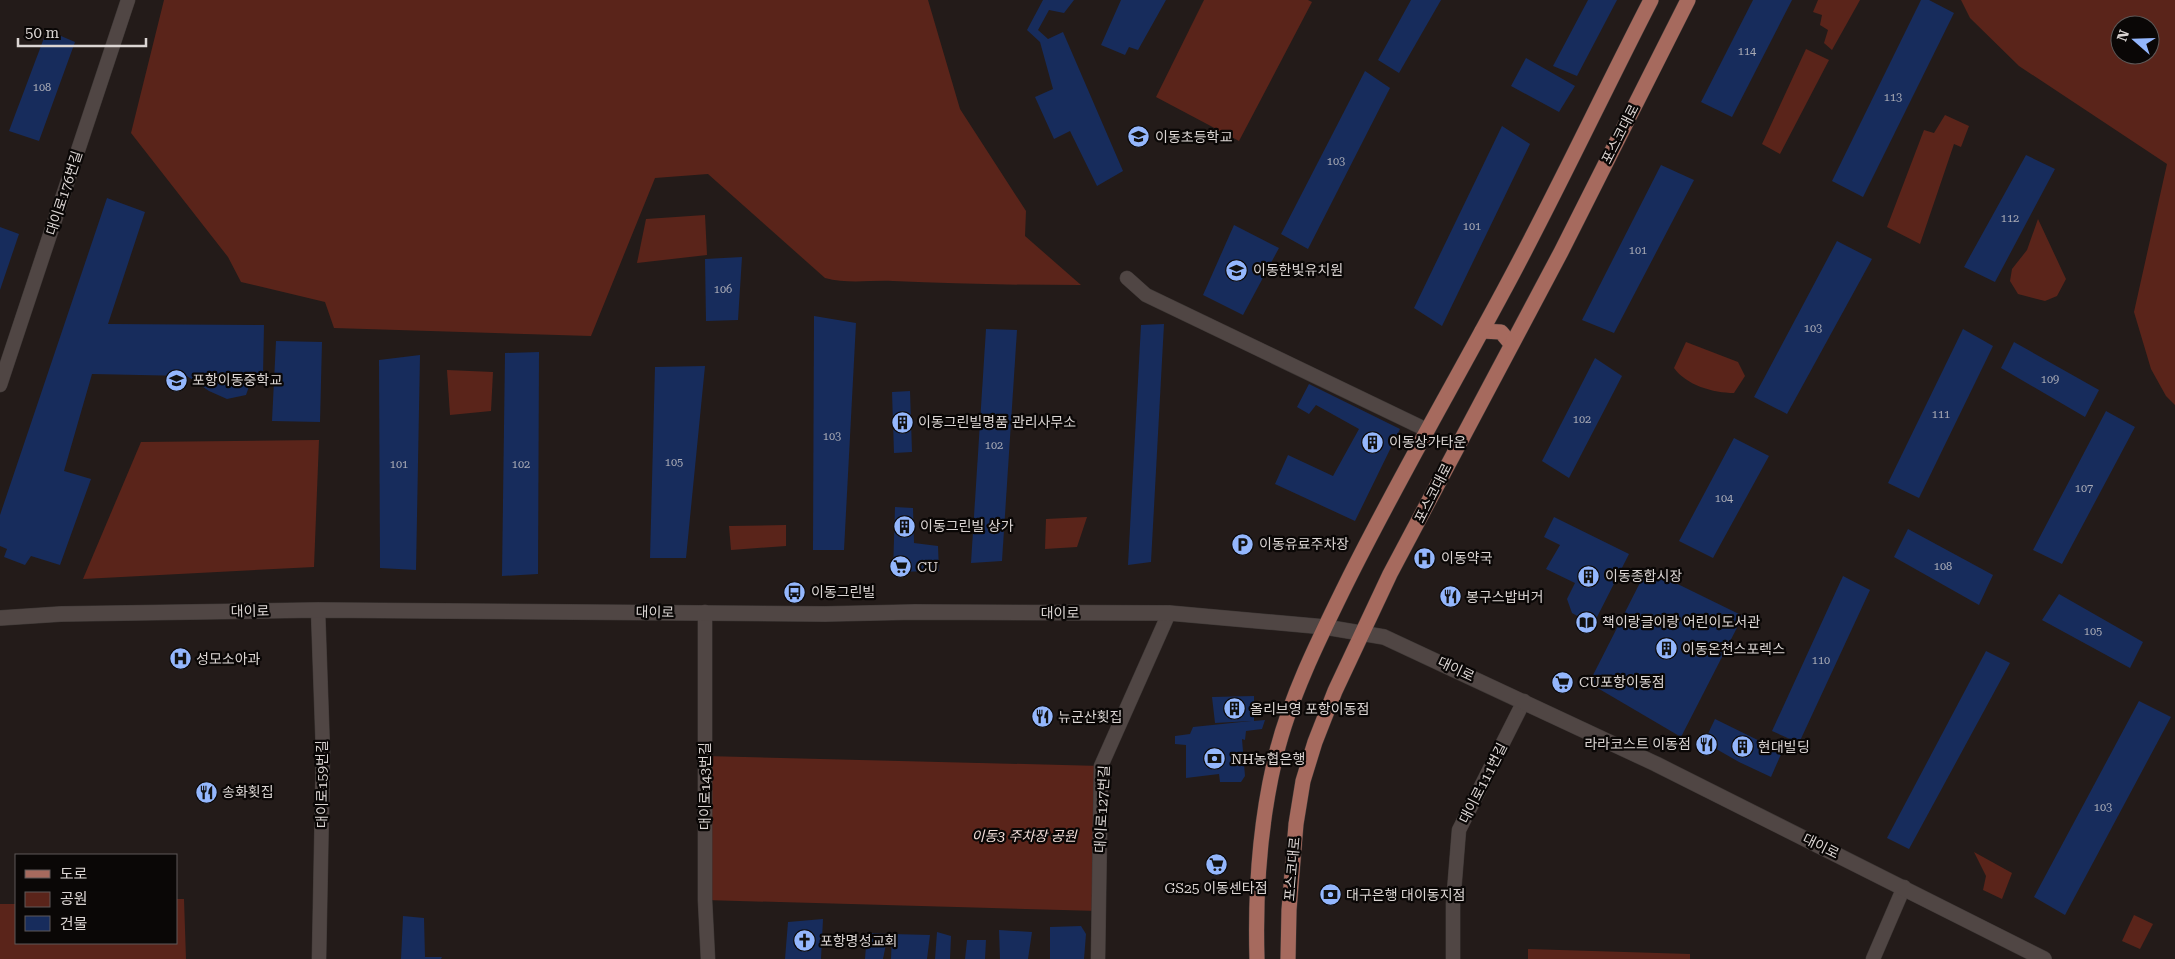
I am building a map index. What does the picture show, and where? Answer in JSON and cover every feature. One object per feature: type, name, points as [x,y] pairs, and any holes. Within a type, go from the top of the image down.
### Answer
[{"type":"main road","points":[[1257,959],[1256,910],[1261,849],[1276,754],[1287,720],[1325,627],[1403,472],[1525,252],[1651,0]]},
{"type":"main road","name":"포스코대로","points":[[1288,959],[1293,851],[1303,781],[1315,742],[1390,574],[1561,252],[1688,0]]},
{"type":"main road","points":[[1482,331],[1501,332],[1511,344]]},
{"type":"street","name":"대이로176번길","points":[[0,385],[128,0]]},
{"type":"street","points":[[1127,278],[1146,295],[1427,430]]},
{"type":"street","name":"대이로","points":[[0,618],[61,614],[318,610],[1169,614],[1325,627],[1400,642],[1904,887],[2044,959]]},
{"type":"street","name":"대이로159번길","points":[[318,610],[323,753],[320,959]]},
{"type":"street","name":"대이로143번길","points":[[705,612],[705,900],[708,959]]},
{"type":"street","name":"대이로127번길","points":[[1098,959],[1101,766],[1169,614]]},
{"type":"street","name":"대이로111번길","points":[[1453,959],[1453,904],[1459,830],[1524,701]]},
{"type":"street","points":[[1873,959],[1904,887]]},
{"type":"green space","points":[[164,0],[928,0],[960,109],[1026,211],[1025,236],[1081,285],[850,281],[825,278],[708,174],[655,178],[591,336],[334,328],[325,302],[241,282],[228,257],[131,133]]},
{"type":"green space","points":[[1204,0],[1308,0],[1312,2],[1239,141],[1156,97]]},
{"type":"green space","points":[[1818,0],[1860,0],[1832,50],[1824,43],[1828,30],[1820,25],[1822,15],[1813,12]]},
{"type":"green space","points":[[1961,0],[2175,0],[2175,405],[2166,396],[2151,369],[2134,312],[2167,164],[2019,66],[1970,18]]},
{"type":"green space","points":[[1806,49],[1829,60],[1780,154],[1762,144]]},
{"type":"green space","points":[[1945,115],[1969,126],[1961,147],[1954,144],[1920,244],[1887,227],[1924,130],[1934,133]]},
{"type":"green space","points":[[705,215],[707,255],[637,263],[646,219]]},
{"type":"green space","points":[[2038,219],[2066,279],[2057,296],[2045,301],[2018,294],[2010,281],[2012,269],[2027,250]]},
{"type":"green space","points":[[1686,342],[1738,362],[1745,376],[1734,393],[1709,390],[1685,379],[1679,374],[1674,368]]},
{"type":"green space","points":[[447,370],[493,372],[491,411],[450,415]]},
{"type":"green space","points":[[319,440],[314,567],[83,579],[141,442]]},
{"type":"green space","points":[[1087,517],[1077,547],[1045,549],[1046,519]]},
{"type":"green space","points":[[786,525],[786,546],[731,550],[729,526]]},
{"type":"green space","name":"이동3 주차장 공원","points":[[705,756],[1101,766],[1099,911],[705,900]]},
{"type":"green space","points":[[1974,852],[2012,873],[2002,899],[1983,890],[1986,876]]},
{"type":"green space","points":[[178,899],[184,899],[186,959],[0,959],[0,904],[15,904],[15,944],[178,944]]},
{"type":"green space","points":[[2134,915],[2153,924],[2140,949],[2122,941]]},
{"type":"green space","points":[[1528,949],[1690,954],[1690,959],[1528,959]]},
{"type":"building","points":[[1043,0],[1074,0],[1064,13],[1049,10],[1038,30],[1048,39],[1063,32],[1123,171],[1097,186],[1070,131],[1054,139],[1035,97],[1053,89],[1040,42],[1027,30]]},
{"type":"building","points":[[1121,0],[1166,0],[1138,50],[1129,47],[1125,55],[1101,45]]},
{"type":"building","points":[[1411,0],[1441,0],[1399,73],[1378,60]]},
{"type":"building","points":[[1588,0],[1617,0],[1577,76],[1553,66]]},
{"type":"building","points":[[1753,0],[1792,0],[1732,117],[1701,102]]},
{"type":"building","points":[[1921,0],[1929,0],[1954,13],[1863,197],[1832,181]]},
{"type":"building","points":[[47,30],[75,42],[39,141],[9,131]]},
{"type":"building","points":[[1526,58],[1575,86],[1559,112],[1511,86]]},
{"type":"building","points":[[1365,71],[1390,88],[1308,249],[1281,234]]},
{"type":"building","points":[[1502,126],[1530,144],[1442,326],[1414,308]]},
{"type":"building","points":[[2026,155],[2055,169],[1995,282],[1964,267]]},
{"type":"building","points":[[1661,165],[1694,180],[1614,333],[1582,320]]},
{"type":"building","name":"포항이동중학교","points":[[107,198],[145,212],[108,324],[264,325],[263,375],[252,378],[246,395],[227,399],[209,391],[187,376],[92,374],[64,471],[91,479],[60,565],[31,556],[25,565],[4,557],[7,549],[0,546],[0,515]]},
{"type":"building","name":"이동한빛유치원","points":[[1234,225],[1279,248],[1243,315],[1203,295]]},
{"type":"building","points":[[0,227],[19,234],[0,290]]},
{"type":"building","points":[[1837,241],[1872,259],[1787,414],[1754,397]]},
{"type":"building","points":[[742,257],[738,320],[706,321],[705,259]]},
{"type":"building","points":[[814,316],[856,323],[844,550],[813,550]]},
{"type":"building","points":[[1164,324],[1151,562],[1128,565],[1141,325]]},
{"type":"building","points":[[986,329],[1017,330],[1002,561],[971,563]]},
{"type":"building","points":[[1963,329],[1993,346],[1919,498],[1888,483]]},
{"type":"building","points":[[276,341],[322,342],[320,422],[272,421]]},
{"type":"building","points":[[2014,342],[2099,390],[2085,417],[2001,368]]},
{"type":"building","points":[[539,352],[538,574],[502,576],[505,353]]},
{"type":"building","points":[[420,355],[416,570],[380,568],[379,360]]},
{"type":"building","points":[[1595,358],[1622,376],[1569,478],[1542,461]]},
{"type":"building","points":[[705,366],[686,558],[650,558],[655,367]]},
{"type":"building","name":"이동상가타운","points":[[1309,384],[1400,429],[1355,521],[1275,484],[1288,455],[1333,476],[1359,429],[1316,405],[1309,414],[1297,407]]},
{"type":"building","name":"이동그린빌명품 관리사무소","points":[[910,391],[912,452],[894,453],[892,392]]},
{"type":"building","points":[[2106,411],[2135,427],[2062,564],[2033,550]]},
{"type":"building","points":[[1734,438],[1769,456],[1713,558],[1679,541]]},
{"type":"building","name":"이동그린빌 상가","points":[[895,507],[913,508],[914,543],[938,546],[939,571],[893,572]]},
{"type":"building","name":"이동종합시장","points":[[1554,517],[1629,554],[1593,625],[1572,613],[1567,599],[1575,583],[1546,569],[1560,545],[1544,537]]},
{"type":"building","points":[[1908,529],[1993,575],[1979,605],[1894,557]]},
{"type":"building","name":"이동온천스포렉스","points":[[1647,569],[1743,616],[1681,737],[1589,683]]},
{"type":"building","points":[[1843,576],[1870,590],[1799,743],[1772,731]]},
{"type":"building","points":[[2059,594],[2143,642],[2130,668],[2042,620]]},
{"type":"building","points":[[1986,651],[2010,663],[1909,849],[1887,838]]},
{"type":"building","name":"NH농협은행","points":[[1254,696],[1254,721],[1265,720],[1262,729],[1246,731],[1245,740],[1242,739],[1245,776],[1241,782],[1220,782],[1219,774],[1186,778],[1186,745],[1175,744],[1175,736],[1190,734],[1193,727],[1251,721],[1215,723],[1212,697]]},
{"type":"building","points":[[2139,701],[2171,717],[2065,915],[2034,897]]},
{"type":"building","name":"현대빌딩","points":[[1715,719],[1782,752],[1771,777],[1739,762],[1704,742]]},
{"type":"building","points":[[403,916],[424,918],[425,957],[442,957],[441,959],[401,959]]},
{"type":"building","name":"포항명성교회","points":[[823,919],[821,959],[785,959],[788,922]]},
{"type":"building","points":[[1081,926],[1086,934],[1084,959],[1050,959],[1050,927]]},
{"type":"building","points":[[999,930],[1032,932],[1028,959],[1000,959]]},
{"type":"building","points":[[937,932],[951,936],[950,959],[935,959]]},
{"type":"building","points":[[867,933],[888,934],[883,959],[865,959]]},
{"type":"building","points":[[892,934],[930,935],[927,959],[891,959]]},
{"type":"building","points":[[967,940],[986,940],[985,959],[965,959]]},
{"type":"place","name":"이동초등학교","points":[[1139,137]]},
{"type":"place","name":"이동한빛유치원","points":[[1237,270]]},
{"type":"place","name":"포항이동중학교","points":[[176,380]]},
{"type":"place","name":"이동그린빌명품 관리사무소","points":[[902,422]]},
{"type":"place","name":"이동상가타운","points":[[1373,442]]},
{"type":"place","name":"이동그린빌 상가","points":[[904,526]]},
{"type":"place","name":"이동유료주차장","points":[[1243,544]]},
{"type":"place","name":"이동약국","points":[[1425,558]]},
{"type":"place","name":"CU","points":[[901,567]]},
{"type":"place","name":"이동종합시장","points":[[1589,576]]},
{"type":"place","name":"이동그린빌","points":[[795,592]]},
{"type":"place","name":"봉구스밥버거","points":[[1450,597]]},
{"type":"place","name":"책이랑글이랑 어린이도서관","points":[[1586,622]]},
{"type":"place","name":"이동온천스포렉스","points":[[1666,649]]},
{"type":"place","name":"성모소아과","points":[[180,659]]},
{"type":"place","name":"CU포항이동점","points":[[1563,682]]},
{"type":"place","name":"올리브영 포항이동점","points":[[1234,709]]},
{"type":"place","name":"뉴군산횟집","points":[[1042,717]]},
{"type":"place","name":"라라코스트 이동점","points":[[1707,744]]},
{"type":"place","name":"현대빌딩","points":[[1742,747]]},
{"type":"place","name":"NH농협은행","points":[[1215,759]]},
{"type":"place","name":"송화횟집","points":[[206,792]]},
{"type":"place","name":"GS25 이동센타점","points":[[1216,865]]},
{"type":"place","name":"대구은행 대이동지점","points":[[1330,895]]},
{"type":"place","name":"포항명성교회","points":[[804,941]]}]
